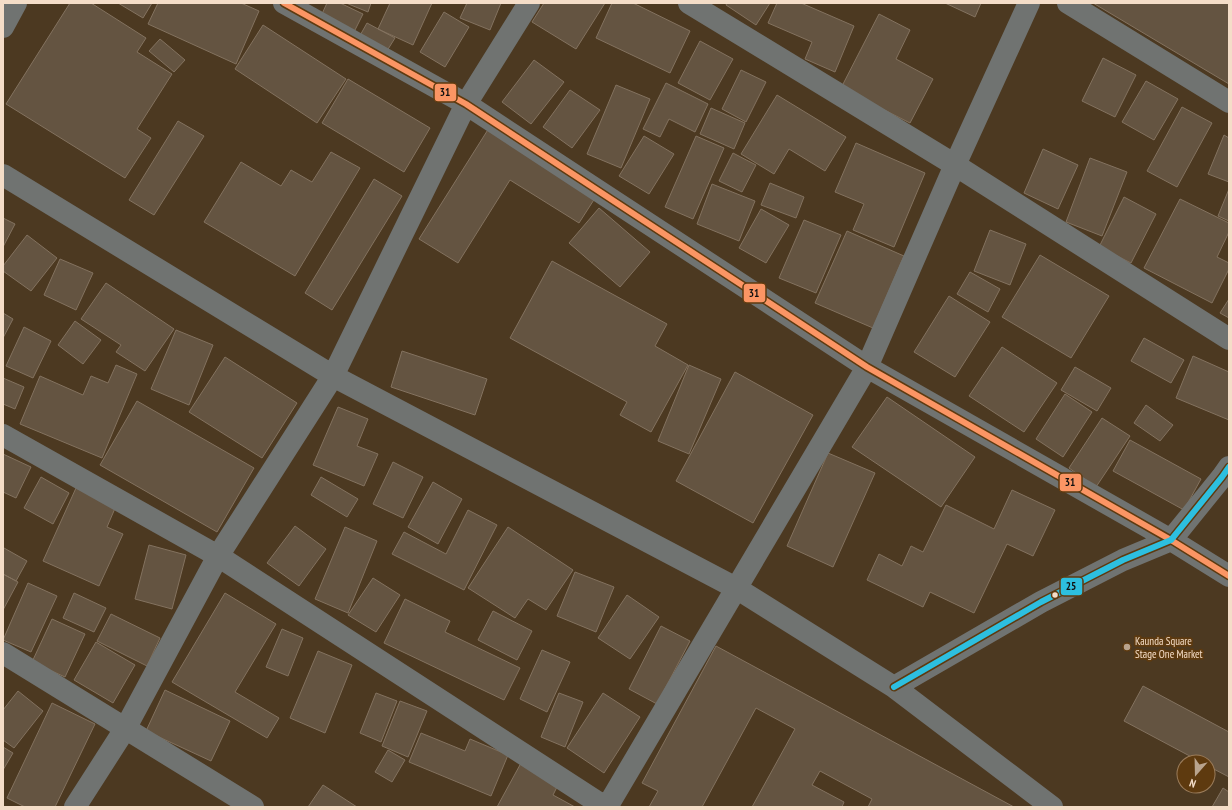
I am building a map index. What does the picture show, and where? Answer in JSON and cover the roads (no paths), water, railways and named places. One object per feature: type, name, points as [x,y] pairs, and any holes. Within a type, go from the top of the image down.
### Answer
[{"type":"street","points":[[3,27],[16,3]]},
{"type":"street","points":[[284,3],[466,104],[868,367],[1171,540],[1229,576]]},
{"type":"street","points":[[75,807],[125,729],[218,556],[333,376],[466,104],[529,3]]},
{"type":"street","points":[[689,3],[955,166],[1229,338]]},
{"type":"street","points":[[3,435],[218,556],[606,807],[868,367],[955,166],[1029,3]]},
{"type":"street","points":[[1068,3],[1229,102]]},
{"type":"street","points":[[3,175],[333,376],[736,588],[894,687],[1052,807]]},
{"type":"street","points":[[894,687],[1041,602],[1123,560],[1171,540],[1229,467]]},
{"type":"street","points":[[3,653],[253,807]]},
{"type":"place","name":"Kaunda Square Stage One Market","points":[[1127,647]]}]
